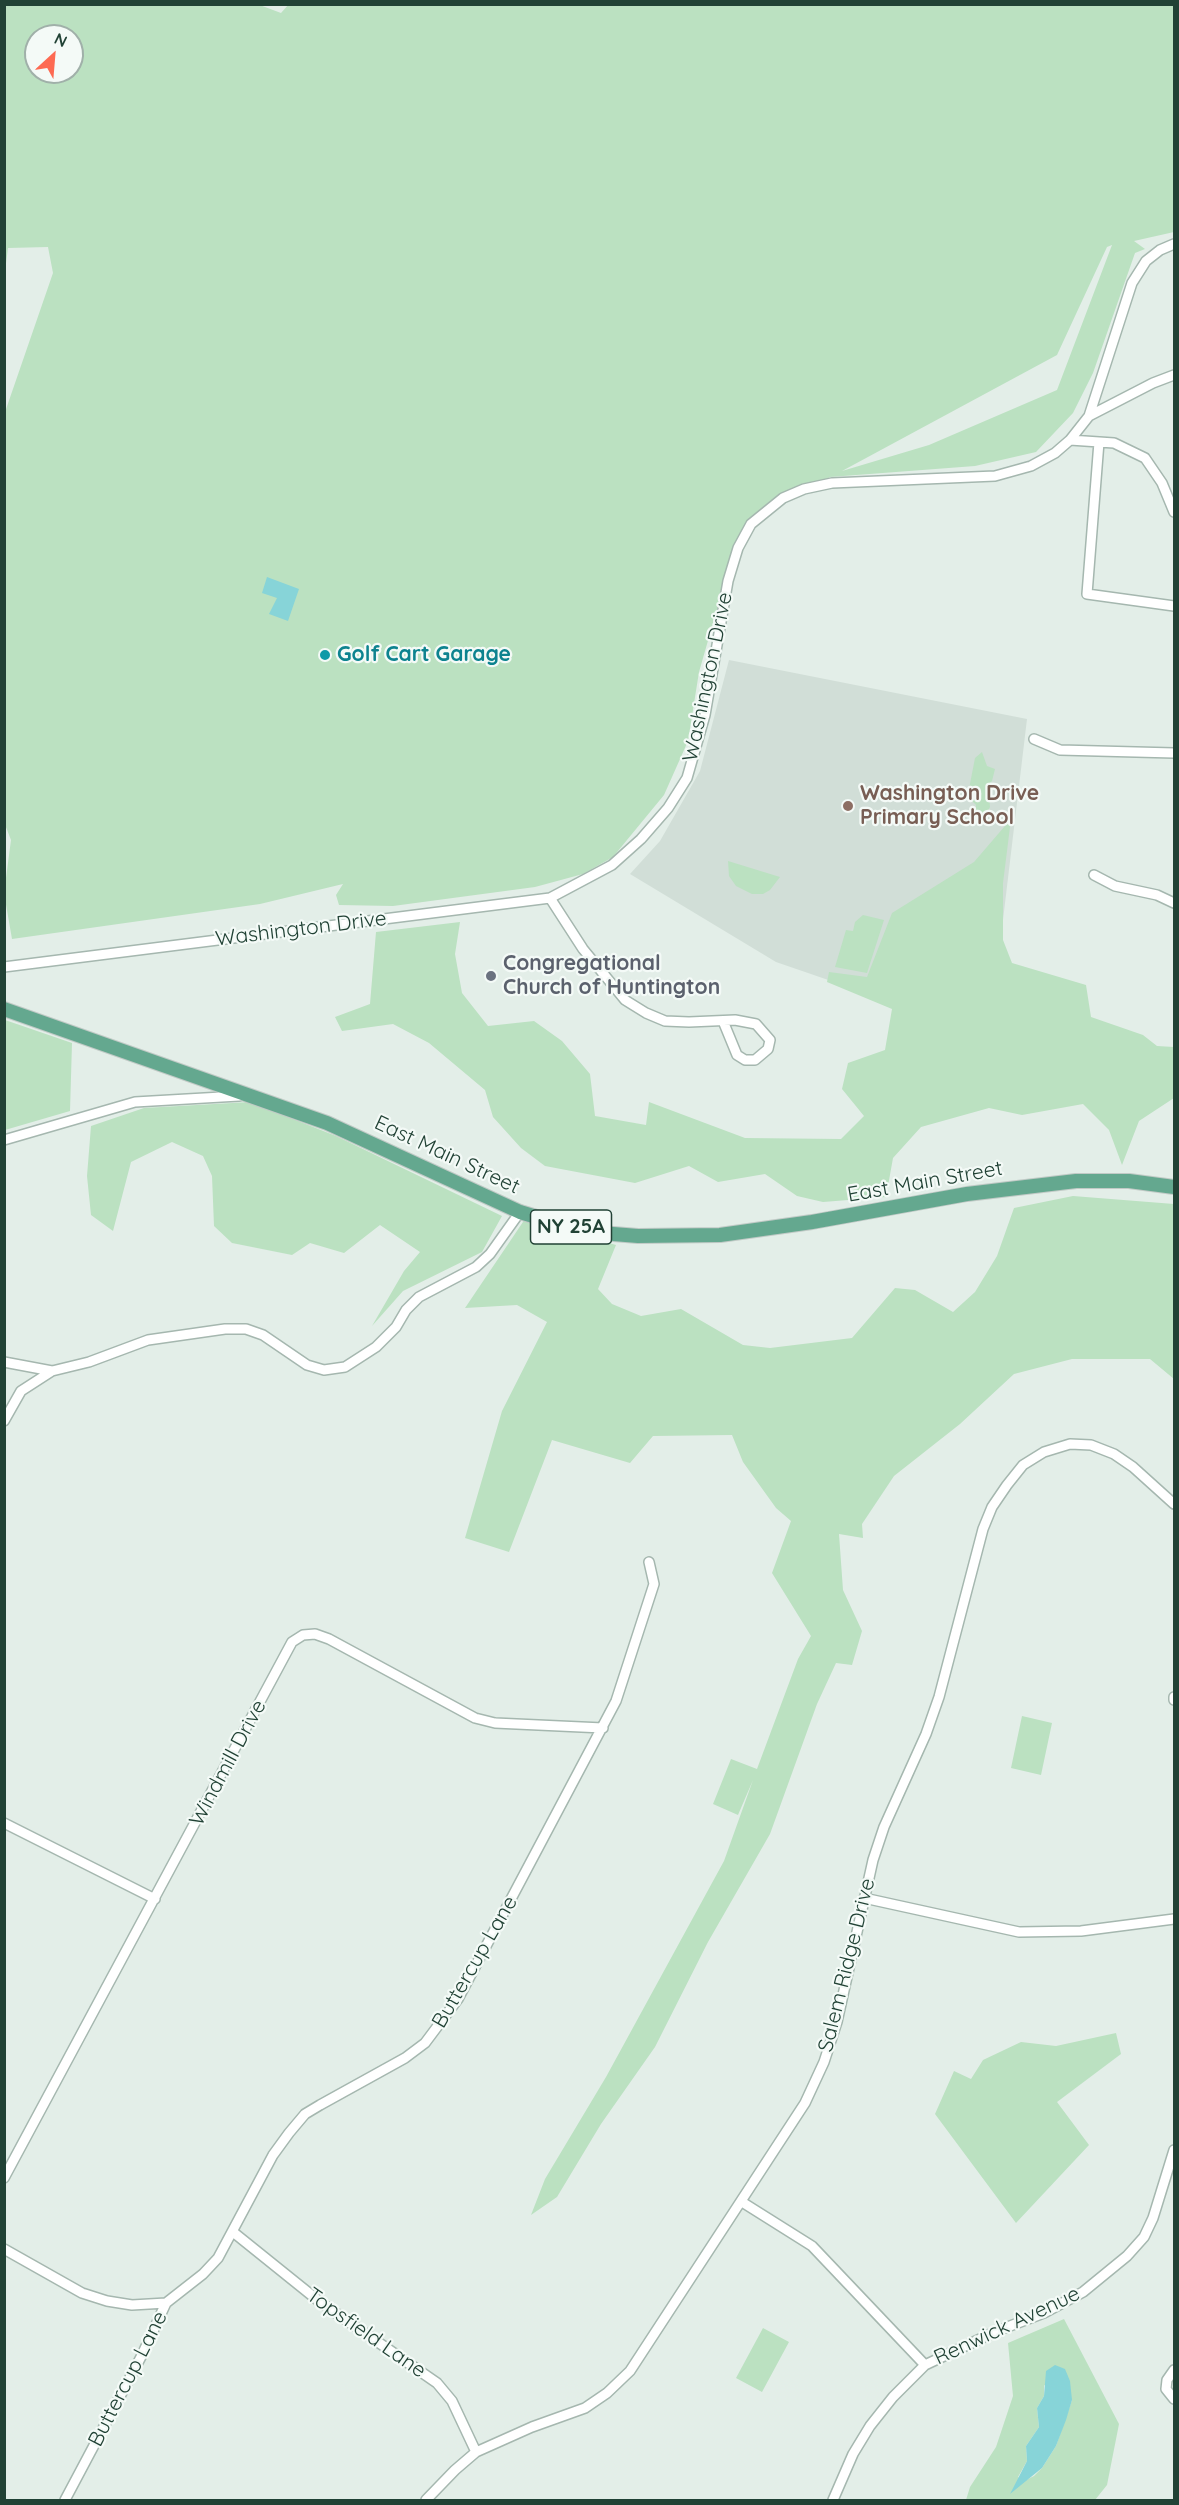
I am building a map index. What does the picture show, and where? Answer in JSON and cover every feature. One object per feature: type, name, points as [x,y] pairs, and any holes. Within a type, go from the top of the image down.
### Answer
[{"type":"main road","name":"East Main Street","points":[[6,1008],[327,1123],[520,1212],[569,1227],[602,1233],[683,1236],[773,1228],[967,1194],[1077,1180],[1129,1181],[1174,1187]]},
{"type":"street","name":"Washington Drive","points":[[4,967],[550,898],[612,865],[634,846],[668,808],[687,778],[705,715],[728,581],[738,548],[751,524],[783,498],[804,489],[832,483],[911,482],[995,476],[1031,466],[1055,453],[1070,440],[1089,416],[1132,283],[1146,261],[1160,250],[1174,244]]},
{"type":"street","points":[[1089,416],[1153,383],[1174,375]]},
{"type":"street","points":[[1070,440],[1100,442],[1130,449],[1145,458],[1162,483],[1173,505]]},
{"type":"street","points":[[1100,442],[1087,594],[1174,606]]},
{"type":"street","points":[[1034,739],[1060,750],[1174,753]]},
{"type":"street","points":[[1094,874],[1115,886],[1157,895],[1174,903]]},
{"type":"street","points":[[550,898],[583,949],[625,1000],[665,1021],[735,1020],[756,1024],[770,1040],[768,1049],[755,1060],[745,1060],[737,1055],[723,1021]]},
{"type":"street","points":[[4,1140],[135,1102],[252,1096]]},
{"type":"street","points":[[4,1421],[21,1391],[52,1371],[89,1362],[148,1340],[225,1329],[246,1329],[263,1335],[307,1365],[324,1370],[345,1367],[383,1340],[420,1297],[476,1267],[490,1254],[520,1212]]},
{"type":"street","points":[[4,1362],[52,1371]]},
{"type":"street","name":"Salem Ridge Drive","points":[[426,2500],[476,2452],[531,2427],[585,2408],[607,2393],[630,2371],[805,2103],[824,2062],[837,2022],[864,1898],[884,1827],[914,1766],[939,1697],[983,1529],[992,1507],[1007,1485],[1023,1465],[1044,1452],[1070,1444],[1091,1445],[1114,1454],[1133,1467],[1174,1504]]},
{"type":"street","name":"Buttercup Lane","points":[[64,2500],[166,2303],[203,2274],[218,2258],[273,2155],[305,2114],[405,2058],[425,2043],[441,2025],[458,1999],[603,1728],[627,1670],[654,1584],[649,1562]]},
{"type":"street","name":"Windmill Drive","points":[[4,2178],[292,1642],[303,1635],[315,1634],[475,1718],[495,1723],[603,1728]]},
{"type":"street","points":[[4,1823],[155,1899]]},
{"type":"street","points":[[864,1898],[1019,1932],[1071,1932],[1174,1919]]},
{"type":"street","name":"Renwick Avenue","points":[[833,2500],[853,2454],[870,2426],[893,2397],[925,2365],[997,2331],[1044,2313],[1083,2292],[1127,2256],[1144,2237],[1153,2218],[1174,2150]]},
{"type":"street","points":[[742,2202],[812,2246],[925,2365]]},
{"type":"street","name":"Topsfield Lane","points":[[233,2232],[320,2302],[437,2383],[452,2401],[476,2452]]},
{"type":"street","points":[[4,2248],[82,2293],[132,2306],[166,2303]]},
{"type":"street","points":[[1174,2370],[1167,2380],[1166,2389],[1174,2399]]},
{"type":"shaded area","name":"Washington Drive Primary School","points":[[729,660],[1027,719],[1000,945],[901,1005],[776,962],[630,874],[660,841],[700,771]]},
{"type":"green space","points":[[257,4],[281,13],[289,4],[1174,5],[1174,232],[1134,241],[1145,249],[1135,253],[1093,373],[1073,413],[1036,452],[975,466],[830,477],[748,521],[734,550],[699,672],[688,741],[664,795],[613,857],[583,874],[535,887],[393,906],[339,905],[336,895],[343,884],[260,904],[12,939],[4,893],[11,840],[4,822],[4,415],[53,273],[48,247],[8,248],[5,271],[5,5]],"holes":[[[1112,245],[1057,390],[929,445],[842,471],[1057,355],[1107,247]]]},
{"type":"green space","points":[[982,752],[987,766],[995,769],[992,781],[988,785],[990,807],[984,819],[976,817],[976,805],[972,801],[982,794],[972,787],[969,789],[975,758]]},
{"type":"green space","points":[[1011,819],[1003,883],[1003,940],[1012,963],[1086,985],[1091,1017],[1143,1035],[1157,1046],[1174,1047],[1174,1098],[1139,1121],[1122,1165],[1109,1130],[1083,1104],[1022,1115],[989,1108],[921,1127],[893,1158],[886,1197],[823,1202],[797,1196],[765,1174],[718,1182],[689,1166],[635,1183],[545,1166],[521,1148],[493,1117],[485,1090],[429,1043],[393,1024],[342,1031],[335,1017],[370,1004],[376,932],[460,922],[455,954],[462,993],[488,1026],[534,1021],[562,1041],[590,1074],[595,1116],[646,1125],[649,1102],[745,1138],[841,1139],[864,1116],[842,1089],[848,1063],[885,1050],[892,1009],[827,982],[829,972],[867,977],[892,913],[974,862]]},
{"type":"green space","points":[[728,861],[780,877],[770,890],[763,894],[752,894],[736,886],[729,876]]},
{"type":"green space","points":[[863,915],[884,920],[867,973],[835,967],[846,930],[853,931],[855,922]]},
{"type":"green space","points":[[5,1020],[72,1043],[70,1111],[5,1130]]},
{"type":"green space","points":[[250,1102],[336,1136],[502,1216],[482,1252],[403,1291],[372,1326],[404,1271],[420,1252],[380,1225],[344,1253],[310,1243],[292,1255],[232,1243],[214,1226],[212,1176],[203,1156],[172,1142],[131,1162],[113,1231],[91,1215],[87,1176],[91,1126],[144,1108]]},
{"type":"green space","points":[[1073,1196],[1174,1204],[1174,1379],[1150,1359],[1072,1359],[1014,1374],[960,1424],[894,1476],[862,1524],[863,1538],[839,1534],[843,1590],[862,1631],[852,1665],[836,1663],[817,1704],[770,1834],[708,1942],[655,2047],[601,2124],[557,2197],[531,2215],[545,2179],[606,2077],[724,1861],[753,1780],[738,1815],[713,1804],[731,1759],[757,1769],[798,1659],[811,1636],[772,1573],[791,1521],[776,1508],[743,1462],[732,1435],[653,1436],[630,1463],[552,1440],[509,1552],[465,1538],[502,1411],[547,1322],[517,1305],[465,1308],[525,1219],[616,1245],[598,1289],[612,1304],[641,1316],[681,1309],[743,1345],[770,1348],[852,1338],[895,1288],[915,1290],[953,1312],[975,1292],[997,1256],[1014,1208]]},
{"type":"green space","points":[[1022,1716],[1052,1723],[1041,1775],[1011,1768]]},
{"type":"green space","points":[[1116,2033],[1121,2054],[1057,2102],[1089,2145],[1016,2223],[935,2114],[954,2071],[971,2079],[983,2060],[1021,2042],[1056,2046]]},
{"type":"green space","points":[[1064,2319],[1119,2424],[1107,2485],[1095,2500],[966,2500],[970,2487],[996,2447],[1013,2396],[1008,2343]],"holes":[[[1044,2385],[1072,2400],[1056,2446],[1042,2468],[1034,2476],[1024,2481],[1018,2477],[1027,2461],[1026,2446],[1039,2427],[1037,2408],[1044,2396]]]},
{"type":"green space","points":[[763,2328],[789,2342],[762,2392],[736,2378]]},
{"type":"water","points":[[267,577],[299,589],[288,621],[269,614],[277,598],[262,593]]},
{"type":"water","points":[[1055,2365],[1065,2369],[1070,2381],[1072,2400],[1066,2420],[1056,2446],[1042,2468],[1010,2494],[1027,2461],[1026,2446],[1039,2427],[1037,2408],[1044,2396],[1046,2371]]},
{"type":"place","name":"Golf Cart Garage","points":[[325,655]]},
{"type":"place","name":"Washington Drive Primary School","points":[[848,806]]},
{"type":"place","name":"Congregational Church of Huntington","points":[[491,976]]}]
